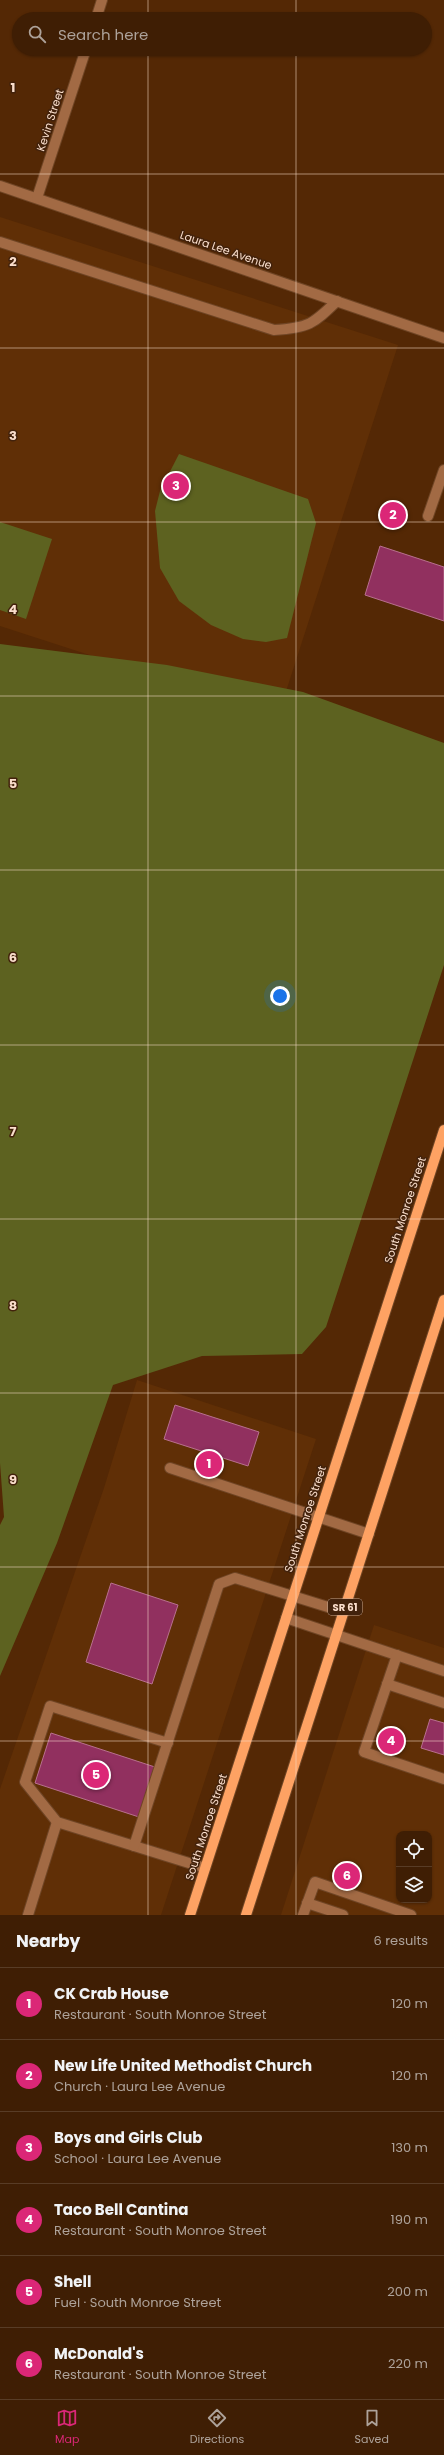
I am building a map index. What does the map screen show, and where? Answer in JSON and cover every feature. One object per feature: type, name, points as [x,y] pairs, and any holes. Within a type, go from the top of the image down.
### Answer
[{"type":"main road","name":"South Monroe Street","points":[[190,1915],[444,1130]]},
{"type":"main road","name":"SR 61","points":[[249,1914],[336,1635],[444,1300]]},
{"type":"street","points":[[98,12],[102,0]]},
{"type":"street","name":"Kevin Street","points":[[37,198],[84,56]]},
{"type":"street","name":"Laura Lee Avenue","points":[[0,186],[444,338]]},
{"type":"street","points":[[0,242],[274,330],[295,329],[313,324],[337,301]]},
{"type":"street","points":[[428,516],[444,470]]},
{"type":"street","points":[[170,1468],[369,1534]]},
{"type":"street","points":[[134,1846],[219,1584],[235,1578],[344,1612]]},
{"type":"street","points":[[286,1618],[444,1671]]},
{"type":"street","points":[[396,1655],[364,1752],[444,1780]]},
{"type":"street","points":[[387,1684],[444,1703]]},
{"type":"street","points":[[168,1743],[50,1706],[25,1782],[57,1822],[205,1868]]},
{"type":"street","points":[[28,1915],[57,1822]]},
{"type":"street","points":[[303,1915],[315,1882],[410,1915]]},
{"type":"street","points":[[308,1903],[343,1915]]},
{"type":"shaded area","points":[[0,217],[398,345],[278,716],[0,626]]},
{"type":"shaded area","points":[[137,1380],[316,1439],[161,1915],[0,1915],[0,1789],[104,1488]]},
{"type":"shaded area","points":[[374,1625],[444,1648],[444,1915],[281,1915]]},
{"type":"green space","points":[[179,454],[308,499],[316,523],[287,638],[266,642],[243,639],[211,625],[179,601],[160,568],[155,511],[160,491]]},
{"type":"green space","points":[[0,522],[52,539],[26,619],[0,610]]},
{"type":"green space","points":[[0,644],[167,665],[303,692],[444,743],[444,965],[326,1327],[302,1354],[202,1356],[113,1385],[57,1543],[0,1676],[0,1525],[4,1517],[0,1463]]},
{"type":"building","points":[[380,546],[444,567],[444,621],[365,595]]},
{"type":"building","points":[[175,1405],[259,1432],[248,1466],[164,1439]]},
{"type":"building","points":[[111,1583],[178,1605],[152,1684],[86,1662]]},
{"type":"building","points":[[430,1719],[444,1723],[444,1755],[421,1748]]},
{"type":"building","points":[[51,1733],[158,1768],[142,1818],[35,1783]]},
{"type":"place","name":"Boys and Girls Club","points":[[176,486]]},
{"type":"place","name":"New Life United Methodist Church","points":[[393,515]]},
{"type":"place","name":"CK Crab House","points":[[209,1464]]},
{"type":"place","name":"Taco Bell Cantina","points":[[391,1741]]},
{"type":"place","name":"Shell","points":[[96,1775]]},
{"type":"place","name":"McDonald's","points":[[347,1876]]}]
